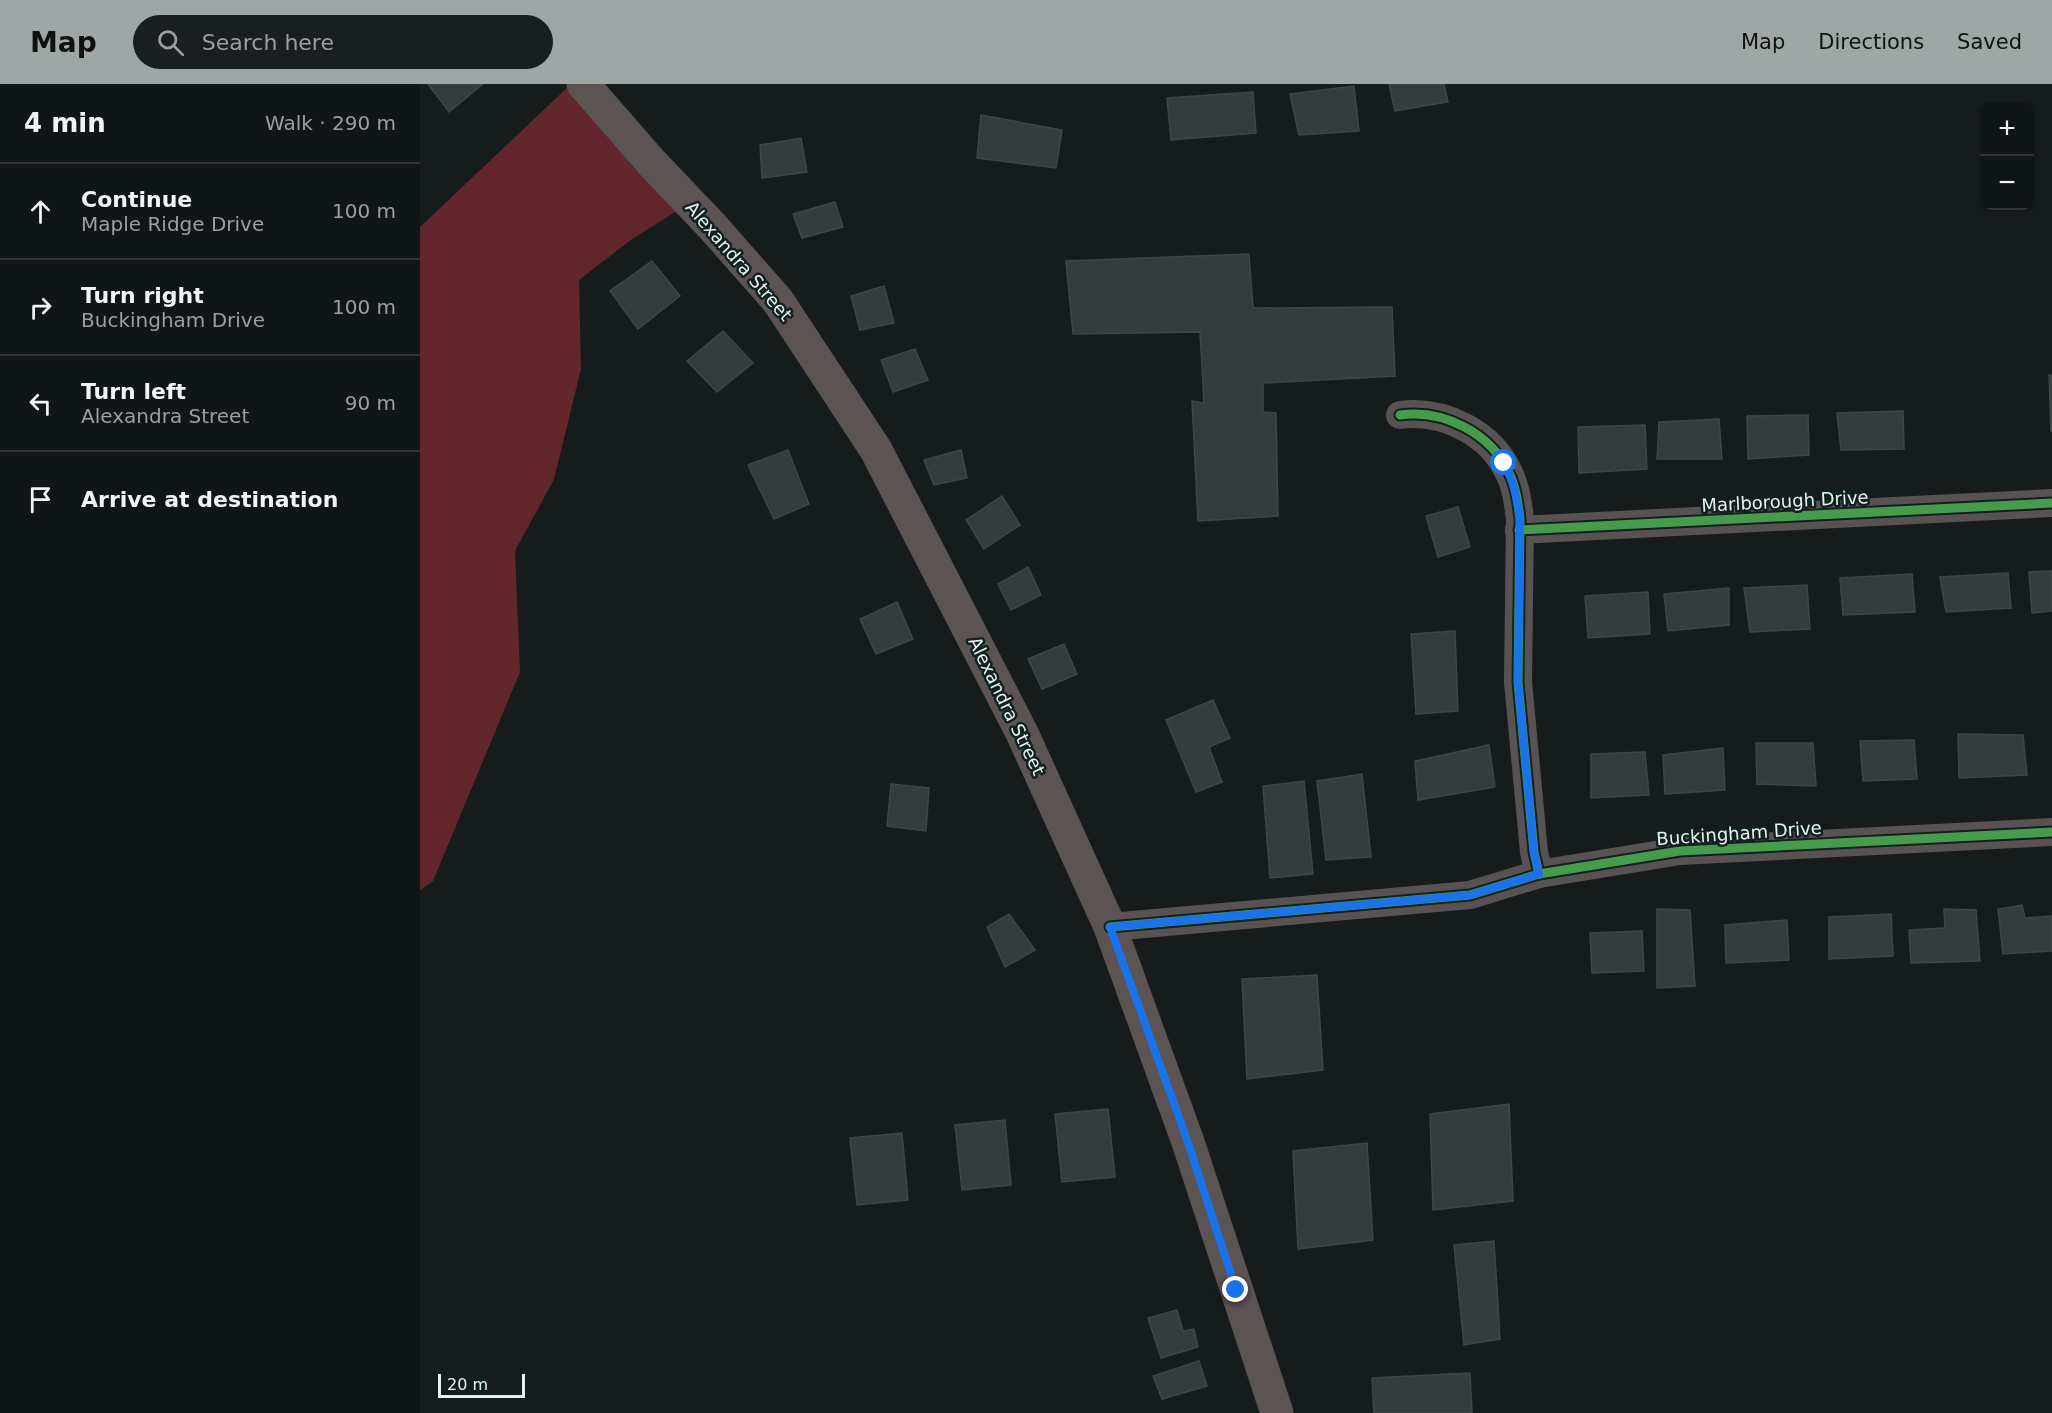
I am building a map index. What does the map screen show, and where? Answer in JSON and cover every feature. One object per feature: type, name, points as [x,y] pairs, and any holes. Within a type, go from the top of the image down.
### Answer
[{"type":"main road","name":"Alexandra Street","points":[[583,84],[778,301],[876,450],[1022,733],[1110,927],[1188,1142],[1277,1413]]},
{"type":"street","points":[[1401,415],[1419,413],[1447,419],[1472,432],[1493,448],[1510,475],[1518,503],[1518,682],[1534,852],[1539,874]]},
{"type":"street","name":"Marlborough Drive","points":[[1519,530],[2052,503]]},
{"type":"street","name":"Buckingham Drive","points":[[1110,927],[1470,895],[1539,874],[1680,851],[2052,832]]},
{"type":"shaded area","points":[[571,84],[693,201],[632,239],[579,280],[581,369],[554,479],[515,551],[520,672],[433,881],[420,890],[420,227]]},
{"type":"building","points":[[428,84],[483,84],[449,112]]},
{"type":"building","points":[[1389,84],[1444,84],[1448,102],[1395,111]]},
{"type":"building","points":[[1354,86],[1359,131],[1299,135],[1290,94]]},
{"type":"building","points":[[1253,92],[1256,133],[1171,140],[1167,98]]},
{"type":"building","points":[[981,115],[1062,130],[1056,168],[977,158]]},
{"type":"building","points":[[801,138],[807,172],[762,178],[760,145]]},
{"type":"building","points":[[835,202],[843,227],[802,238],[793,214]]},
{"type":"building","points":[[1249,254],[1253,308],[1392,307],[1395,376],[1263,383],[1263,412],[1276,413],[1278,516],[1198,521],[1192,401],[1204,403],[1200,332],[1073,334],[1066,261]]},
{"type":"building","points":[[652,261],[680,296],[638,329],[610,291]]},
{"type":"building","points":[[884,286],[894,323],[860,330],[851,296]]},
{"type":"building","points":[[723,331],[753,363],[717,392],[687,361]]},
{"type":"building","points":[[915,349],[928,380],[893,392],[881,360]]},
{"type":"building","points":[[2049,375],[2052,375],[2052,431],[2051,431]]},
{"type":"building","points":[[1903,411],[1904,449],[1841,450],[1837,413]]},
{"type":"building","points":[[1808,415],[1809,455],[1748,459],[1747,416]]},
{"type":"building","points":[[1719,419],[1722,459],[1657,459],[1659,422]]},
{"type":"building","points":[[1645,425],[1647,469],[1579,473],[1578,427]]},
{"type":"building","points":[[788,450],[809,504],[774,519],[748,465]]},
{"type":"building","points":[[961,450],[967,478],[934,485],[924,460]]},
{"type":"building","points":[[1002,496],[1020,525],[984,549],[966,520]]},
{"type":"building","points":[[1458,507],[1470,547],[1438,557],[1426,516]]},
{"type":"building","points":[[1028,567],[1041,595],[1011,610],[998,584]]},
{"type":"building","points":[[2052,571],[2052,611],[2032,613],[2029,572]]},
{"type":"building","points":[[2008,573],[2011,608],[1946,612],[1940,577]]},
{"type":"building","points":[[1912,574],[1915,612],[1843,615],[1840,578]]},
{"type":"building","points":[[1807,585],[1810,629],[1750,632],[1744,588]]},
{"type":"building","points":[[1729,588],[1729,625],[1668,631],[1664,594]]},
{"type":"building","points":[[1648,592],[1650,634],[1588,638],[1585,596]]},
{"type":"building","points":[[897,602],[913,639],[876,654],[860,619]]},
{"type":"building","points":[[1455,631],[1458,711],[1416,714],[1411,634]]},
{"type":"building","points":[[1064,644],[1077,674],[1042,689],[1028,659]]},
{"type":"building","points":[[1213,700],[1230,738],[1209,747],[1222,782],[1196,792],[1166,720]]},
{"type":"building","points":[[1958,734],[2023,735],[2027,775],[1959,778]]},
{"type":"building","points":[[1914,740],[1917,779],[1863,781],[1860,741]]},
{"type":"building","points":[[1756,743],[1813,743],[1816,786],[1757,784]]},
{"type":"building","points":[[1489,745],[1495,787],[1418,800],[1415,761]]},
{"type":"building","points":[[1723,748],[1725,790],[1665,794],[1663,755]]},
{"type":"building","points":[[1645,752],[1649,795],[1591,798],[1591,754]]},
{"type":"building","points":[[1362,774],[1371,857],[1326,860],[1317,781]]},
{"type":"building","points":[[1304,781],[1313,874],[1270,878],[1263,786]]},
{"type":"building","points":[[891,784],[929,788],[926,831],[887,826]]},
{"type":"building","points":[[2022,905],[2025,918],[2052,916],[2052,951],[2003,954],[1998,909]]},
{"type":"building","points":[[1657,909],[1690,910],[1695,986],[1657,988]]},
{"type":"building","points":[[1944,909],[1976,910],[1980,961],[1911,963],[1909,930],[1945,928]]},
{"type":"building","points":[[1009,914],[1035,950],[1005,967],[987,927]]},
{"type":"building","points":[[1891,914],[1893,956],[1829,959],[1829,917]]},
{"type":"building","points":[[1787,920],[1789,960],[1726,963],[1725,925]]},
{"type":"building","points":[[1642,931],[1644,971],[1592,973],[1590,933]]},
{"type":"building","points":[[1317,975],[1323,1070],[1247,1079],[1242,979]]},
{"type":"building","points":[[1509,1104],[1513,1201],[1433,1210],[1430,1114]]},
{"type":"building","points":[[1108,1109],[1115,1177],[1062,1182],[1055,1114]]},
{"type":"building","points":[[1005,1120],[1011,1185],[962,1190],[955,1125]]},
{"type":"building","points":[[902,1133],[908,1200],[857,1205],[850,1138]]},
{"type":"building","points":[[1367,1143],[1373,1240],[1298,1249],[1293,1151]]},
{"type":"building","points":[[1494,1241],[1500,1339],[1464,1345],[1454,1245]]},
{"type":"building","points":[[1177,1310],[1183,1331],[1194,1329],[1198,1347],[1161,1358],[1148,1318]]},
{"type":"building","points":[[1199,1361],[1207,1386],[1162,1399],[1153,1376]]},
{"type":"building","points":[[1470,1373],[1472,1413],[1374,1413],[1372,1378]]},
{"type":"cycle path","points":[[1400,415],[1416,414],[1449,420],[1478,435],[1501,459],[1513,484],[1520,519],[1518,682],[1534,852],[1539,874]]},
{"type":"cycle path","points":[[1519,530],[2052,503]]},
{"type":"cycle path","points":[[1110,927],[1470,895],[1539,874],[1680,851],[2052,832]]},
{"type":"route","points":[[1236,1290],[1188,1142],[1110,927],[1470,895],[1539,874],[1534,852],[1518,682],[1520,519],[1516,493],[1504,463]]}]
